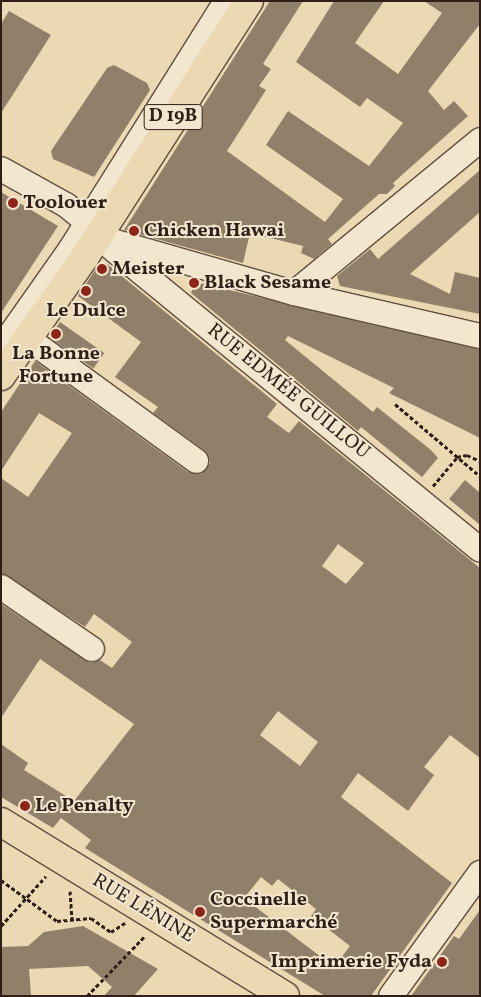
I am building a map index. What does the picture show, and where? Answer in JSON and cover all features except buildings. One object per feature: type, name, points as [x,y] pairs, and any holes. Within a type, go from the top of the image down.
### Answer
[{"type":"main road","name":"D 19B","points":[[3,363],[27,338],[92,228],[249,1]]},
{"type":"main road","name":"RUE LÉNINE","points":[[1,822],[285,996]]},
{"type":"street","name":"D 19B","points":[[3,363],[92,228],[226,1]]},
{"type":"street","points":[[294,293],[480,140]]},
{"type":"street","points":[[1,169],[66,205],[92,228],[184,262],[294,293],[480,336]]},
{"type":"street","name":"RUE EDMÉE GUILLOU","points":[[92,228],[106,246],[480,550]]},
{"type":"street","points":[[171,297],[184,262]]},
{"type":"street","points":[[27,338],[196,461]]},
{"type":"street","points":[[1,587],[92,649]]},
{"type":"street","points":[[391,996],[480,873]]},
{"type":"path","points":[[395,404],[480,476]]},
{"type":"path","points":[[420,501],[457,457],[467,455],[480,461]]},
{"type":"path","points":[[1,926],[48,874]]},
{"type":"path","points":[[1,880],[57,921],[91,918],[111,932],[125,922]]},
{"type":"path","points":[[72,888],[72,920]]},
{"type":"path","points":[[87,996],[147,934]]},
{"type":"place","name":"Toolouer","points":[[13,203]]},
{"type":"place","name":"Chicken Hawai","points":[[134,231]]},
{"type":"place","name":"Meister","points":[[102,269]]},
{"type":"place","name":"Black Sesame","points":[[194,283]]},
{"type":"place","name":"Le Dulce","points":[[86,291]]},
{"type":"place","name":"La Bonne Fortune","points":[[56,334]]},
{"type":"place","name":"Le Penalty","points":[[25,806]]},
{"type":"place","name":"Coccinelle Supermarché","points":[[200,912]]},
{"type":"place","name":"Imprimerie Fyda","points":[[442,962]]}]
